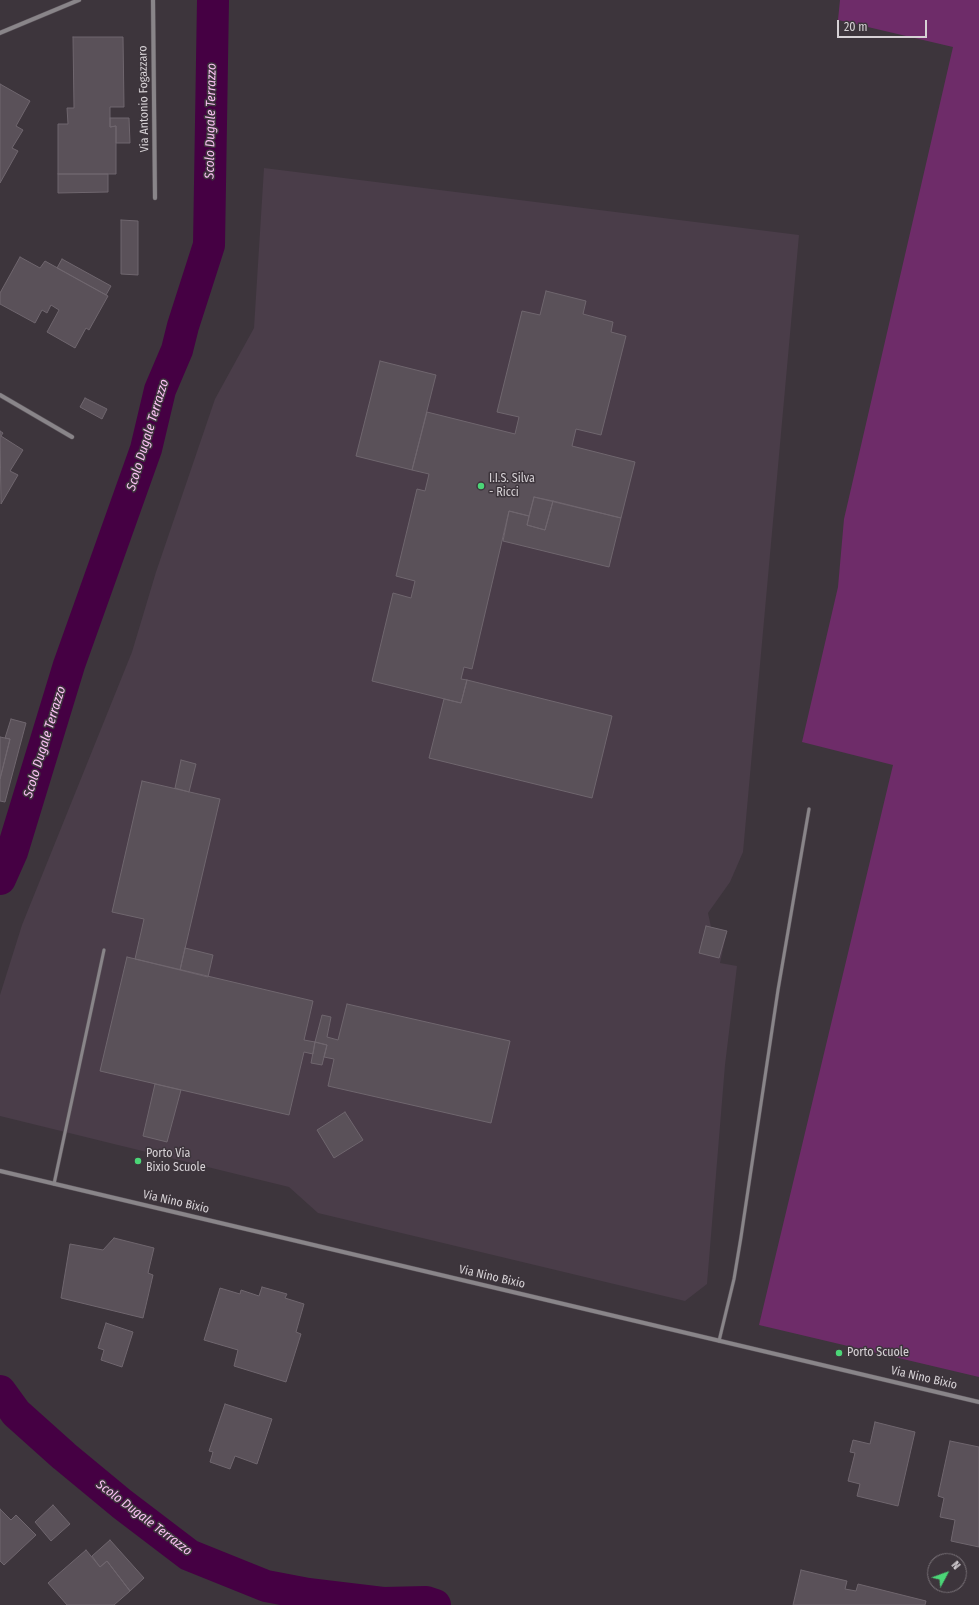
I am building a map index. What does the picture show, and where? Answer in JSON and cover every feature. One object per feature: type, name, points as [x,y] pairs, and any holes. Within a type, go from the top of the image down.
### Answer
[{"type":"street","points":[[0,33],[79,0]]},
{"type":"street","name":"Via Antonio Fogazzaro","points":[[153,0],[155,198]]},
{"type":"street","points":[[0,395],[72,437]]},
{"type":"street","name":"Via Nino Bixio","points":[[0,1171],[979,1402]]},
{"type":"lane","points":[[719,1341],[734,1279],[778,990],[809,809]]},
{"type":"lane","points":[[54,1184],[104,950]]},
{"type":"shaded area","points":[[840,0],[979,0],[979,1377],[759,1325],[893,765],[802,742],[838,587],[844,519],[953,47],[838,20]]},
{"type":"shaded area","name":"I.I.S. Silva - Ricci","points":[[264,168],[799,235],[743,852],[730,882],[708,913],[711,927],[727,931],[720,963],[737,966],[725,1065],[707,1284],[685,1301],[318,1213],[289,1187],[0,1116],[0,995],[22,925],[132,652],[156,572],[215,399],[254,328]]},
{"type":"building","points":[[73,37],[123,37],[124,107],[110,107],[110,127],[116,126],[116,174],[58,174],[58,124],[68,124],[67,108],[74,108]]},
{"type":"building","points":[[0,84],[30,101],[16,126],[23,130],[12,148],[18,151],[0,183]]},
{"type":"building","points":[[110,118],[129,118],[130,143],[116,143],[116,126],[110,127]]},
{"type":"building","points":[[58,174],[108,174],[108,192],[58,193]]},
{"type":"building","points":[[121,220],[138,221],[138,275],[121,274]]},
{"type":"building","points":[[20,257],[40,268],[45,261],[108,296],[89,330],[86,328],[75,348],[47,332],[59,310],[51,305],[47,313],[42,310],[35,323],[0,304],[0,293]]},
{"type":"building","points":[[62,259],[111,286],[106,295],[57,268]]},
{"type":"building","points":[[546,291],[586,301],[583,314],[613,322],[611,332],[626,336],[601,435],[576,429],[572,446],[635,462],[621,518],[534,497],[529,516],[509,511],[472,669],[464,667],[461,679],[467,680],[461,703],[372,681],[393,593],[411,598],[415,581],[396,576],[417,489],[425,491],[429,474],[412,470],[427,412],[515,434],[519,417],[497,412],[522,311],[540,315]]},
{"type":"building","points":[[380,361],[436,375],[412,470],[356,456]]},
{"type":"building","points":[[85,398],[107,409],[102,419],[80,407]]},
{"type":"building","points":[[0,431],[3,433],[1,436],[23,450],[10,471],[18,475],[1,504]]},
{"type":"building","points":[[534,497],[553,501],[545,530],[527,525]]},
{"type":"building","points":[[553,501],[621,518],[609,567],[503,541],[509,511],[529,516],[527,525],[545,530]]},
{"type":"building","points":[[467,680],[612,716],[592,798],[429,758],[444,699],[461,703]]},
{"type":"building","points":[[11,719],[26,723],[5,802],[0,801],[0,779],[10,739],[5,738]]},
{"type":"building","points":[[0,737],[10,739],[0,779]]},
{"type":"building","points":[[181,760],[196,764],[189,792],[175,788]]},
{"type":"building","points":[[142,781],[220,799],[180,970],[135,959],[144,919],[112,912]]},
{"type":"building","points":[[706,926],[727,931],[719,958],[699,953]]},
{"type":"building","points":[[185,948],[213,955],[208,977],[180,970]]},
{"type":"building","points":[[127,957],[313,1001],[304,1040],[315,1042],[313,1054],[304,1052],[289,1115],[100,1071]]},
{"type":"building","points":[[347,1004],[510,1041],[491,1123],[328,1086],[334,1059],[324,1057],[327,1045],[315,1042],[322,1015],[331,1017],[327,1037],[338,1040]]},
{"type":"building","points":[[315,1042],[327,1045],[322,1065],[311,1063]]},
{"type":"building","points":[[155,1084],[181,1090],[167,1142],[143,1136]]},
{"type":"building","points":[[345,1112],[363,1140],[334,1158],[317,1130]]},
{"type":"building","points":[[114,1238],[154,1248],[148,1273],[153,1275],[143,1318],[61,1298],[70,1244],[103,1250]]},
{"type":"building","points":[[262,1287],[287,1294],[285,1298],[304,1304],[296,1332],[301,1334],[286,1382],[234,1366],[238,1350],[204,1340],[220,1288],[240,1294],[241,1290],[259,1296]]},
{"type":"building","points":[[106,1323],[133,1332],[122,1367],[101,1360],[104,1350],[98,1348]]},
{"type":"building","points":[[225,1404],[272,1419],[257,1464],[235,1456],[230,1469],[210,1462],[213,1452],[209,1451]]},
{"type":"building","points":[[875,1422],[915,1432],[898,1506],[857,1496],[860,1484],[848,1481],[855,1453],[850,1452],[853,1440],[870,1444]]},
{"type":"building","points":[[950,1441],[979,1447],[979,1547],[951,1541],[955,1520],[940,1517],[944,1498],[938,1496]]},
{"type":"building","points":[[53,1505],[70,1524],[51,1541],[35,1522]]},
{"type":"building","points":[[0,1509],[11,1520],[16,1515],[36,1535],[4,1565],[0,1561]]},
{"type":"building","points":[[110,1540],[144,1578],[130,1591],[107,1561],[100,1567],[92,1556]]},
{"type":"building","points":[[86,1550],[100,1567],[107,1561],[130,1591],[114,1605],[67,1605],[48,1583]]},
{"type":"building","points":[[801,1570],[847,1581],[845,1589],[856,1591],[858,1584],[926,1601],[925,1605],[793,1605]]},
{"type":"waterway","name":"Scolo Dugale Terrazzo","points":[[0,879],[12,852],[69,665],[146,449],[160,390],[177,350],[183,326],[209,245],[213,0]]},
{"type":"waterway","name":"Scolo Dugale Terrazzo","points":[[0,1391],[16,1413],[64,1456],[122,1504],[189,1555],[266,1586],[308,1594],[383,1603],[426,1602],[435,1605]]},
{"type":"place","name":"I.I.S. Silva - Ricci","points":[[481,486]]},
{"type":"place","name":"Porto Via Bixio Scuole","points":[[138,1161]]},
{"type":"place","name":"Porto Scuole","points":[[839,1353]]}]
